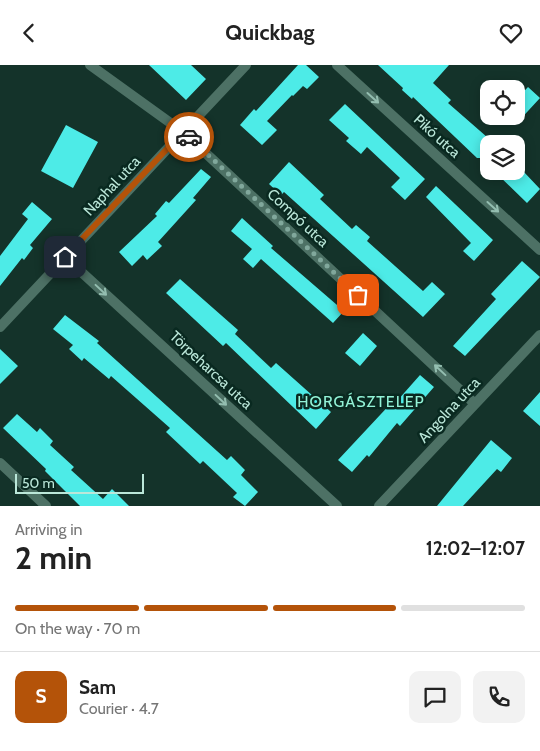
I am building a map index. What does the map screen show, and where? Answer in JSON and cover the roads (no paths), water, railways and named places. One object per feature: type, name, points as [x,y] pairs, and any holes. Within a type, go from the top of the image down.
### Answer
[{"type":"street","name":"Compó utca","points":[[90,65],[183,132],[476,403]]},
{"type":"street","name":"Naphal utca","points":[[0,327],[246,65]]},
{"type":"street","name":"Pikó utca","points":[[336,65],[540,250]]},
{"type":"street","name":"Törpeharcsa utca","points":[[65,257],[337,506]]},
{"type":"street","name":"Angolna utca","points":[[379,506],[540,335]]},
{"type":"street","points":[[0,463],[46,506]]},
{"type":"district","name":"HORGÁSZTELEP","points":[[361,401]]}]
